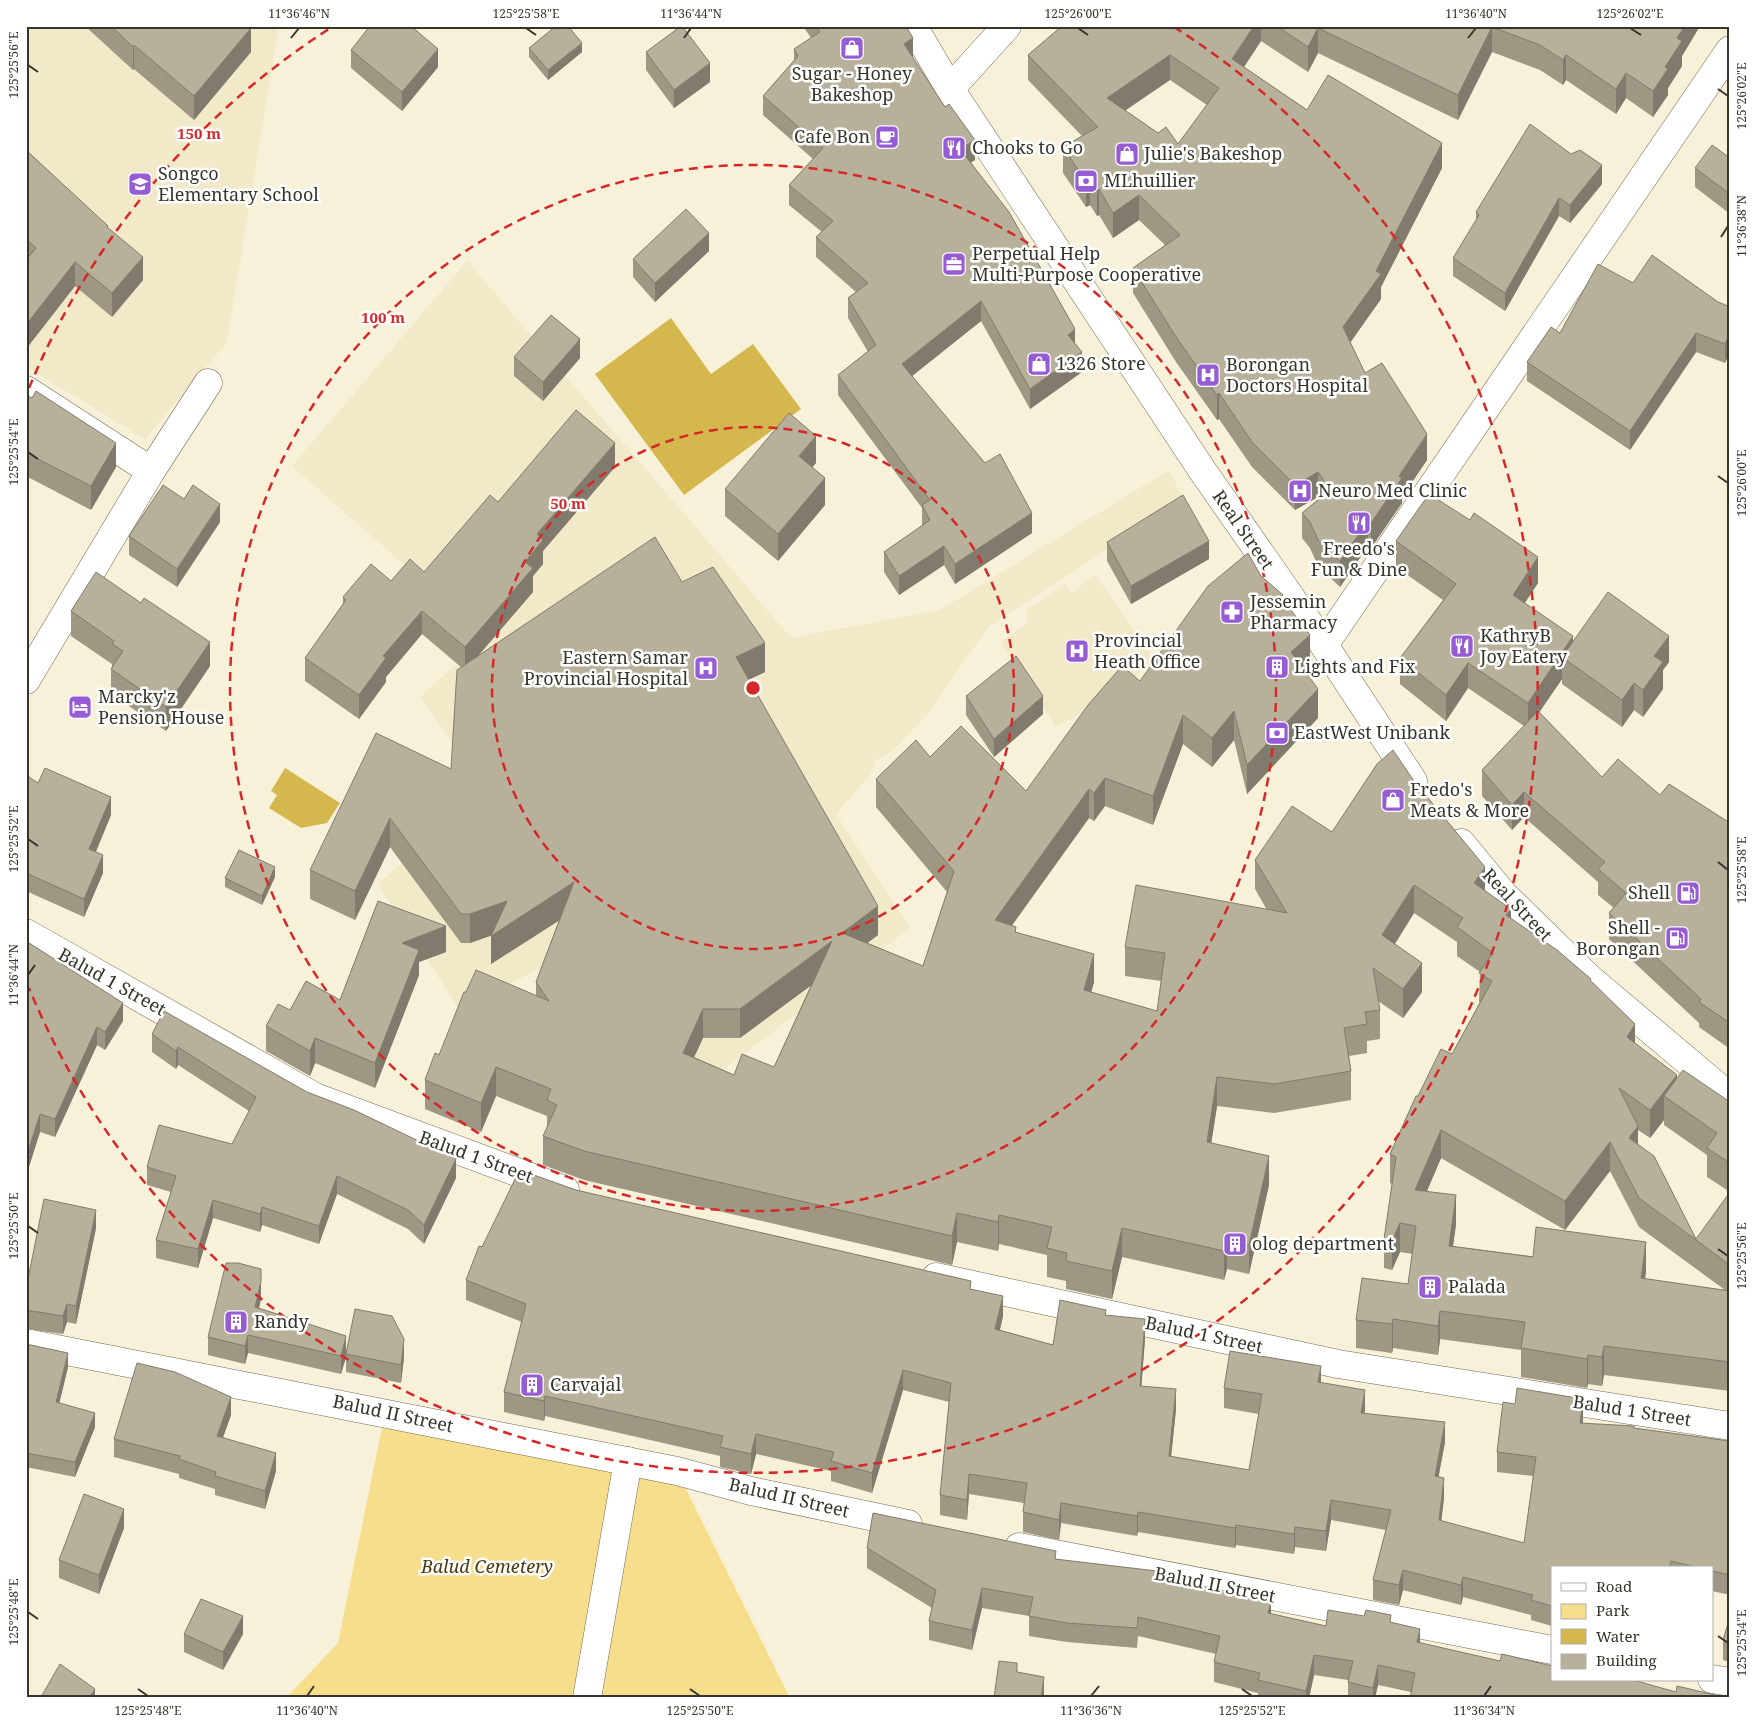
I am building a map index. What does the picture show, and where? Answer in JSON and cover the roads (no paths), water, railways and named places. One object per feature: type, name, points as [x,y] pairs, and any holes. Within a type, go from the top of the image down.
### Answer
[{"type":"street","name":"Real Street","points":[[913,26],[950,89],[1202,470],[1324,645],[1426,800]]},
{"type":"street","points":[[950,89],[1007,26]]},
{"type":"street","points":[[1324,645],[1730,50]]},
{"type":"street","points":[[26,680],[151,471],[208,383]]},
{"type":"street","points":[[26,390],[151,471]]},
{"type":"street","name":"Real Street","points":[[1444,822],[1504,894],[1589,978],[1730,1097]]},
{"type":"street","name":"Balud 1 Street","points":[[26,933],[315,1097],[590,1198]]},
{"type":"street","name":"Balud 1 Street","points":[[909,1271],[1338,1364],[1730,1426]]},
{"type":"street","name":"Balud II Street","points":[[26,1343],[677,1471],[750,1491],[932,1529]]},
{"type":"street","points":[[587,1698],[628,1461]]},
{"type":"street","name":"Balud II Street","points":[[990,1541],[1551,1650]]},
{"type":"street","points":[[1714,1679],[1730,1682]]},
{"type":"water","points":[[671,318],[711,374],[753,344],[801,409],[684,495],[595,374]]},
{"type":"water","points":[[285,768],[340,803],[327,823],[301,828],[269,808],[277,795],[271,791]]},
{"type":"place","name":"Sugar - Honey Bakeshop","points":[[852,48]]},
{"type":"place","name":"Cafe Bon","points":[[887,137]]},
{"type":"place","name":"Chooks to Go","points":[[954,148]]},
{"type":"place","name":"Julie's Bakeshop","points":[[1127,154]]},
{"type":"place","name":"MLhuillier","points":[[1086,181]]},
{"type":"place","name":"Songco Elementary School","points":[[140,184]]},
{"type":"place","name":"Perpetual Help Multi-Purpose Cooperative","points":[[954,264]]},
{"type":"place","name":"1326 Store","points":[[1039,364]]},
{"type":"place","name":"Borongan Doctors Hospital","points":[[1208,375]]},
{"type":"place","name":"Neuro Med Clinic","points":[[1300,491]]},
{"type":"place","name":"Freedo's Fun & Dine","points":[[1359,523]]},
{"type":"place","name":"Jessemin Pharmacy","points":[[1232,612]]},
{"type":"place","name":"KathryB Joy Eatery","points":[[1462,646]]},
{"type":"place","name":"Provincial Heath Office","points":[[1077,651]]},
{"type":"place","name":"Lights and Fix","points":[[1277,667]]},
{"type":"place","name":"Eastern Samar Provincial Hospital","points":[[706,668]]},
{"type":"place","name":"Marcky'z Pension House","points":[[80,707]]},
{"type":"place","name":"EastWest Unibank","points":[[1277,733]]},
{"type":"place","name":"Fredo's Meats & More","points":[[1393,800]]},
{"type":"place","name":"Shell","points":[[1688,893]]},
{"type":"place","name":"Shell - Borongan","points":[[1677,938]]},
{"type":"place","name":"olog department","points":[[1235,1244]]},
{"type":"place","name":"Palada","points":[[1430,1287]]},
{"type":"place","name":"Randy","points":[[236,1322]]},
{"type":"place","name":"Carvajal","points":[[532,1385]]},
{"type":"park label","name":"Balud Cemetery","points":[[487,1567]]}]
